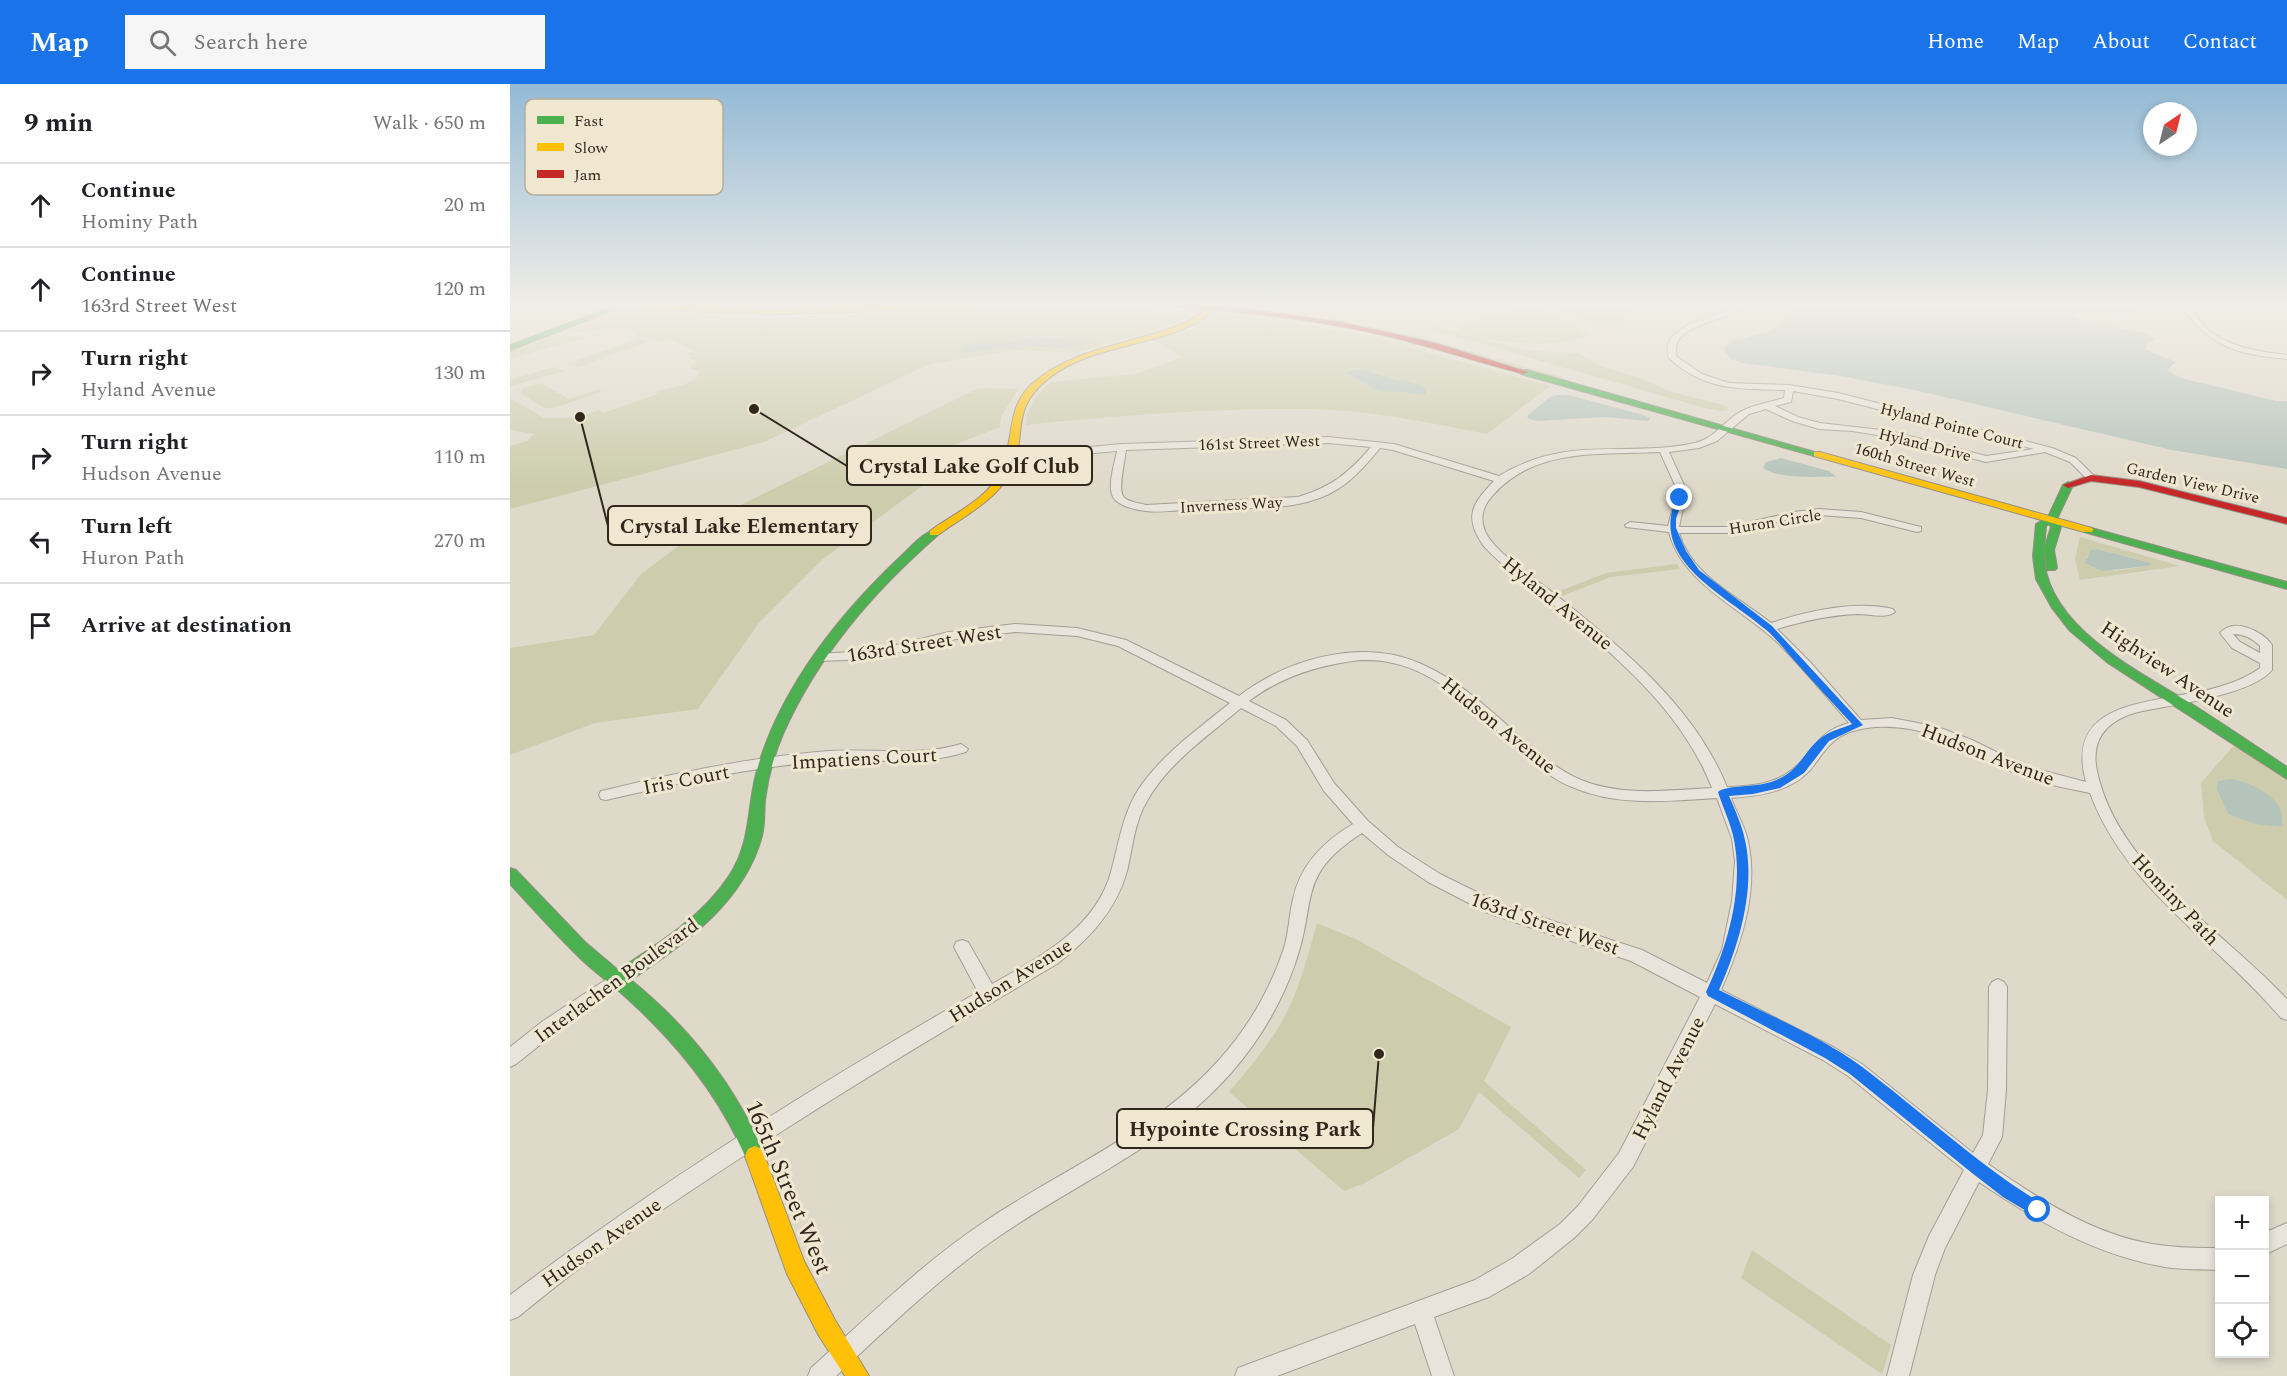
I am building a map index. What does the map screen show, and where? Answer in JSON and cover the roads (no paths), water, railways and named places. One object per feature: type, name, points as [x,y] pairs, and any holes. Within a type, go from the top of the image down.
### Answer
[{"type":"main road","name":"Interlachen Boulevard","points":[[619,979],[695,925],[735,878],[748,855],[756,833],[759,786],[766,764],[792,704],[820,657],[864,600],[902,561],[940,528],[996,486],[1008,470],[1012,457],[1016,414],[1024,398],[1039,382],[1067,364]]},
{"type":"main road","points":[[1510,364],[1537,371]]},
{"type":"main road","points":[[1514,364],[1537,371]]},
{"type":"main road","name":"160th Street West","points":[[1537,371],[2054,515],[2287,575]]},
{"type":"main road","points":[[2054,515],[2068,485],[2091,478]]},
{"type":"main road","name":"Garden View Drive","points":[[2091,478],[2139,484],[2287,521]]},
{"type":"main road","name":"160th Street West","points":[[2054,515],[2287,585]]},
{"type":"main road","name":"Highview Avenue","points":[[2054,515],[2056,527],[2050,543],[2050,563],[2061,589],[2073,606],[2113,645],[2287,774]]},
{"type":"main road","name":"Highview Avenue","points":[[2185,699],[2287,764]]},
{"type":"main road","name":"165th Street West","points":[[510,874],[582,949],[619,979],[708,1071],[733,1108],[750,1141],[795,1266],[827,1328],[858,1376]]},
{"type":"street","name":"Hyland Pointe Court","points":[[1682,364],[1699,376],[1728,386],[1789,388],[1838,396],[2049,450]]},
{"type":"street","name":"Hyland Avenue","points":[[1246,1376],[1422,1312],[1503,1278],[1546,1248],[1586,1213],[1626,1160],[1725,963],[1734,934],[1743,873],[1740,839],[1723,792],[1697,742],[1676,715],[1640,674],[1599,636],[1486,543],[1478,528],[1476,514],[1482,500],[1502,480],[1530,464],[1569,454],[1699,445],[1713,439],[1746,412],[1788,400],[1789,388]]},
{"type":"street","name":"Hyland Drive","points":[[1767,406],[1795,419],[1819,426],[1890,434],[1986,459],[2049,450]]},
{"type":"street","name":"161st Street West","points":[[1012,457],[1122,447],[1305,440],[1378,444],[1421,454],[1502,480]]},
{"type":"street","name":"Inverness Way","points":[[1122,447],[1116,489],[1118,496],[1126,503],[1146,508],[1272,503],[1309,498],[1331,488],[1351,474],[1378,444]]},
{"type":"street","points":[[1663,449],[1680,484],[1681,493],[1672,519],[1673,528],[1682,551],[1696,572],[1769,628],[1858,725]]},
{"type":"street","points":[[2049,450],[2073,460],[2091,478]]},
{"type":"street","name":"Huron Circle","points":[[1630,525],[1729,529],[1815,512],[1859,514],[1917,529]]},
{"type":"street","points":[[1769,628],[1827,612],[1850,610],[1889,612]]},
{"type":"street","name":"163rd Street West","points":[[820,657],[871,655],[949,636],[999,629],[1047,629],[1077,632],[1135,648],[1272,717],[1295,735],[1329,787],[1363,825],[1407,861],[1462,894],[1528,921],[1617,947],[1712,992],[1829,1054],[1855,1070],[1977,1168]]},
{"type":"street","name":"Hudson Avenue","points":[[510,1309],[600,1240],[750,1141],[988,994],[1051,959],[1090,926],[1105,904],[1114,885],[1130,821],[1147,788],[1175,756],[1241,701],[1274,679],[1331,660],[1370,657],[1407,662],[1426,669],[1446,680],[1548,766],[1577,783],[1605,793],[1631,796],[1753,791],[1776,785],[1801,770],[1826,739],[1858,725],[1897,723],[1932,730],[1966,742],[2020,770],[2095,789]]},
{"type":"street","name":"Hominy Path","points":[[2266,661],[2266,670],[2260,676],[2185,699],[2127,711],[2106,721],[2098,729],[2089,746],[2088,756],[2095,789],[2103,808],[2129,851],[2163,893],[2258,981],[2287,1012]]},
{"type":"street","name":"Impatiens Court","points":[[766,764],[847,756],[919,759],[961,749]]},
{"type":"street","name":"Iris Court","points":[[606,795],[673,780],[766,764]]},
{"type":"street","points":[[819,1376],[909,1294],[967,1246],[1027,1205],[1154,1130],[1187,1104],[1221,1071],[1254,1030],[1277,988],[1296,936],[1305,882],[1334,844],[1363,825]]},
{"type":"street","points":[[962,947],[988,994]]},
{"type":"street","name":"Interlachen Boulevard","points":[[510,1058],[619,979]]},
{"type":"street","points":[[1898,1376],[1924,1275],[1936,1243],[1992,1137],[1995,1117],[1998,987]]},
{"type":"street","points":[[1977,1168],[2008,1192],[2038,1210],[2100,1239],[2162,1255],[2215,1259]]},
{"type":"street","points":[[2269,1243],[2287,1233]]},
{"type":"street","points":[[1422,1312],[1443,1376]]},
{"type":"place","name":"Crystal Lake Golf Club","points":[[754,409]]},
{"type":"place","name":"Crystal Lake Elementary","points":[[580,417]]},
{"type":"place","name":"Hypointe Crossing Park","points":[[1379,1054]]}]
